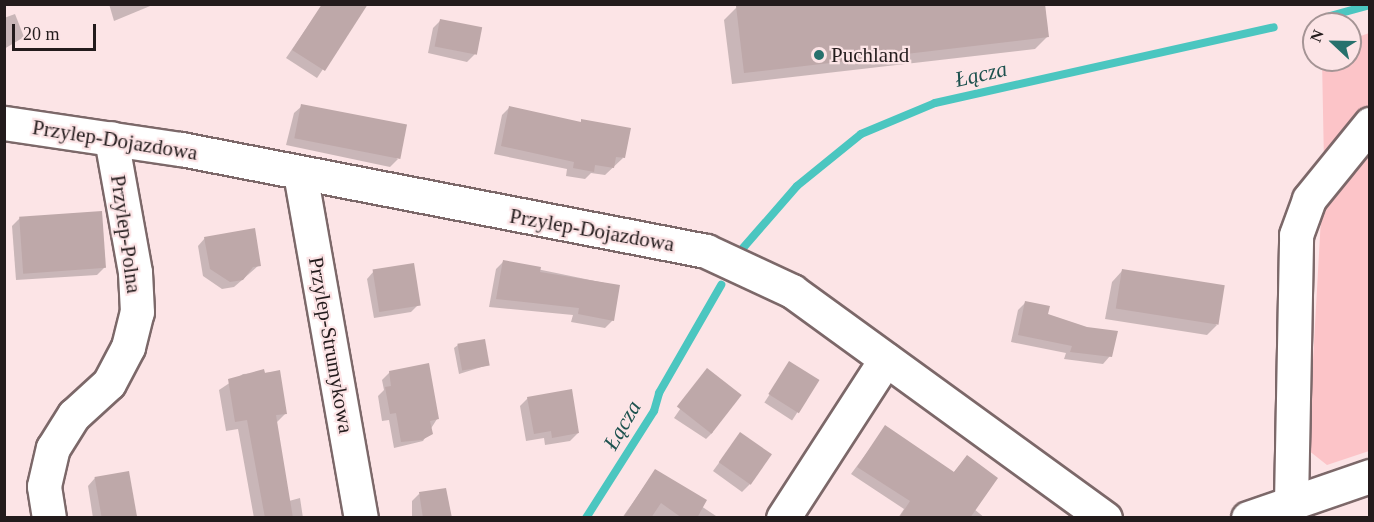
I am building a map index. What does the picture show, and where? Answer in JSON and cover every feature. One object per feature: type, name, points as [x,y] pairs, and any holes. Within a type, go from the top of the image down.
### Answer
[{"type":"street","name":"Przylep-Dojazdowa","points":[[4,123],[111,138],[706,251],[792,291],[1105,518]]},
{"type":"street","points":[[1291,503],[1296,235],[1309,199],[1370,124]]},
{"type":"street","name":"Przylep-Polna","points":[[49,518],[44,486],[53,448],[74,415],[109,383],[128,347],[137,312],[135,272],[111,138]]},
{"type":"street","name":"Przylep-Strumykowa","points":[[300,173],[361,518]]},
{"type":"street","points":[[783,518],[886,358]]},
{"type":"street","points":[[1248,518],[1370,476]]},
{"type":"shaded area","points":[[1369,33],[1369,451],[1327,465],[1308,450],[1324,164],[1322,72],[1362,72],[1362,36]]},
{"type":"building","points":[[322,4],[368,4],[325,71],[292,50]]},
{"type":"building","name":"Puchland","points":[[752,4],[1045,4],[1049,37],[744,73],[736,6]]},
{"type":"building","points":[[440,19],[482,27],[477,55],[435,46]]},
{"type":"building","points":[[301,104],[407,125],[400,159],[294,138]]},
{"type":"building","points":[[509,106],[581,122],[581,119],[631,128],[625,158],[616,157],[614,168],[595,165],[594,172],[573,168],[574,162],[501,146]]},
{"type":"building","points":[[102,211],[106,268],[23,274],[19,217]]},
{"type":"building","points":[[255,228],[261,266],[253,267],[243,280],[230,282],[210,269],[204,237]]},
{"type":"building","points":[[503,260],[541,267],[540,272],[620,285],[614,321],[578,314],[579,308],[496,299]]},
{"type":"building","points":[[414,263],[421,305],[379,312],[373,270]]},
{"type":"building","points":[[1122,269],[1225,285],[1218,325],[1116,309]]},
{"type":"building","points":[[1025,301],[1050,306],[1048,314],[1087,327],[1118,331],[1112,357],[1070,352],[1072,346],[1018,335]]},
{"type":"building","points":[[485,339],[490,366],[462,370],[457,344]]},
{"type":"building","points":[[789,361],[820,380],[799,413],[768,394]]},
{"type":"building","points":[[429,363],[439,419],[430,421],[433,434],[422,440],[401,442],[396,413],[390,414],[385,387],[391,386],[389,371]]},
{"type":"building","points":[[707,368],[742,395],[712,434],[677,407]]},
{"type":"building","points":[[264,369],[265,373],[280,370],[287,414],[276,415],[293,518],[265,518],[247,420],[235,422],[228,379]]},
{"type":"building","points":[[572,389],[579,433],[552,438],[551,431],[534,434],[527,397]]},
{"type":"building","points":[[885,425],[954,472],[967,455],[998,478],[970,518],[899,518],[910,501],[857,467]]},
{"type":"building","points":[[740,432],[772,454],[751,485],[719,462]]},
{"type":"building","points":[[655,469],[707,500],[697,518],[682,518],[661,503],[651,518],[623,518]]},
{"type":"building","points":[[129,471],[137,518],[102,518],[95,477]]},
{"type":"building","points":[[446,488],[452,518],[423,518],[419,492]]},
{"type":"waterway","name":"Łącza","points":[[1345,12],[1370,5]]},
{"type":"waterway","name":"Łącza","points":[[743,248],[797,186],[861,134],[935,103],[1274,27]]},
{"type":"waterway","name":"Łącza","points":[[586,518],[654,411],[659,393],[721,285]]},
{"type":"place","name":"Puchland","points":[[819,55]]}]
